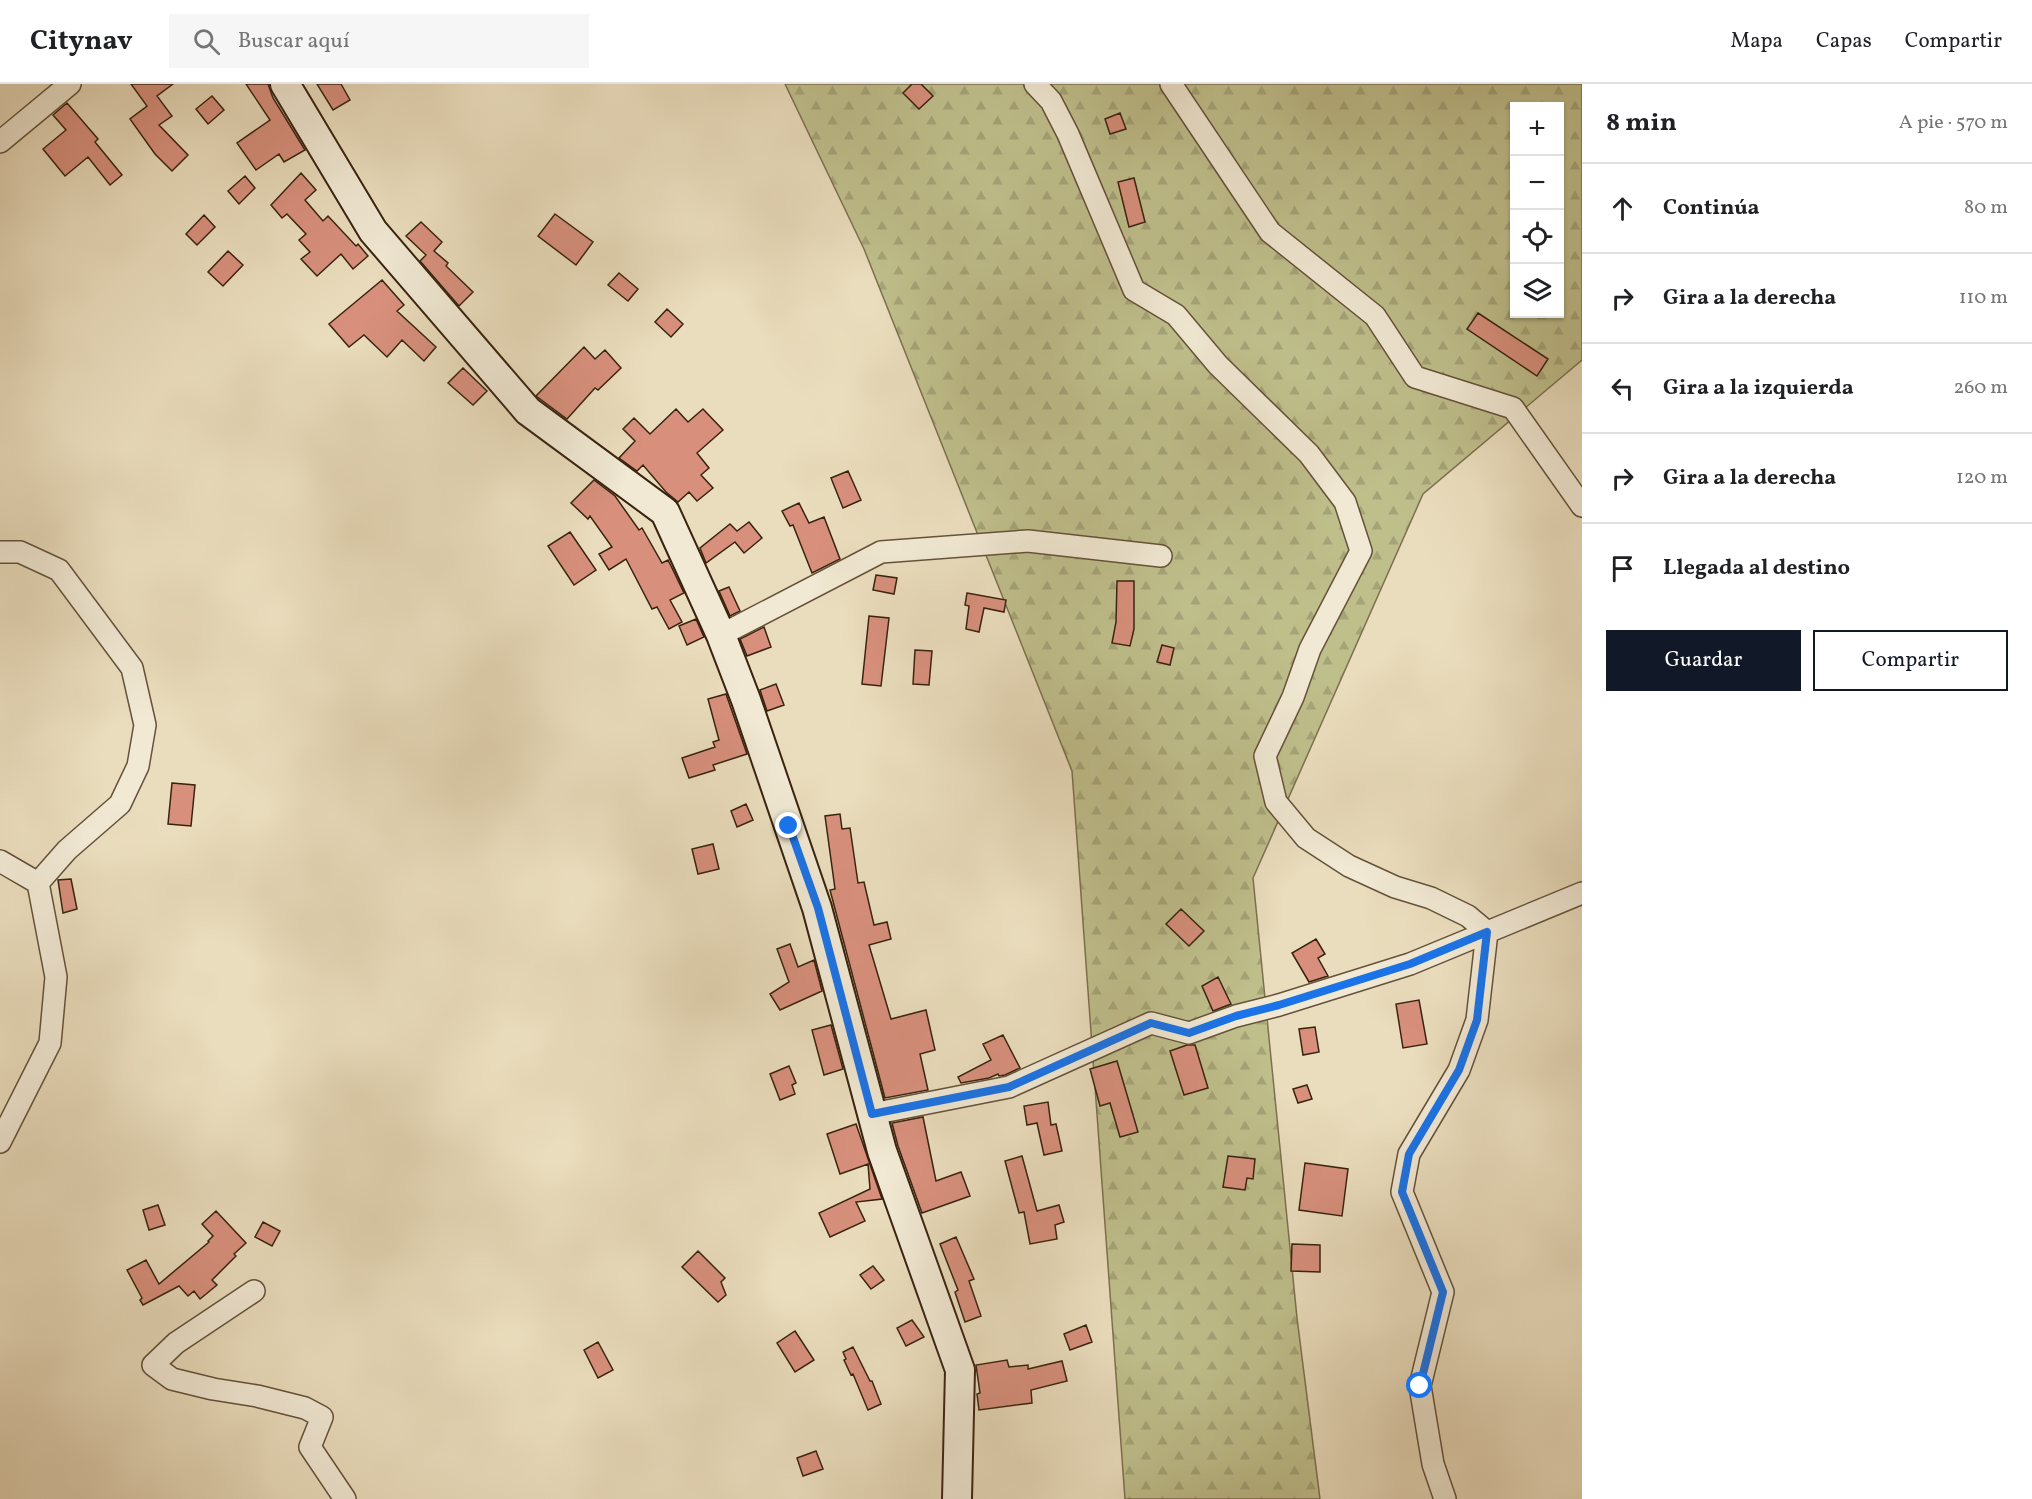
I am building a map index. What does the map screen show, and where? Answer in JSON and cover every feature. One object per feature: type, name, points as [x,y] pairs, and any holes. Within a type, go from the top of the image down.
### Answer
[{"type":"street","points":[[0,142],[70,84]]},
{"type":"street","points":[[285,84],[372,231],[528,411],[664,512],[721,635],[818,908],[882,1151],[960,1370],[954,1498]]},
{"type":"street","points":[[1035,84],[1051,101],[1068,134],[1134,290],[1176,315],[1218,365],[1308,454],[1345,502],[1361,551],[1310,649],[1293,697],[1265,756],[1276,802],[1306,838],[1348,866],[1395,887],[1431,898],[1468,916],[1487,932]]},
{"type":"street","points":[[1171,84],[1270,232],[1375,316],[1415,377],[1513,408],[1582,506]]},
{"type":"street","points":[[721,635],[881,552],[1028,541],[1161,556]]},
{"type":"street","points":[[0,552],[20,552],[59,570],[132,668],[145,725],[138,766],[120,804],[67,850],[38,883]]},
{"type":"street","points":[[0,861],[38,883],[56,977],[50,1043],[0,1142]]},
{"type":"street","points":[[872,1114],[1009,1087],[1151,1023],[1189,1033],[1236,1016],[1279,1005],[1410,964],[1582,893]]},
{"type":"street","points":[[1445,1499],[1433,1464],[1420,1386],[1443,1292],[1402,1192],[1409,1154],[1459,1070],[1477,1020],[1487,932]]},
{"type":"street","points":[[254,1291],[176,1343],[153,1365],[172,1380],[257,1396],[305,1408],[322,1417],[310,1447],[345,1499]]},
{"type":"green space","points":[[785,84],[1582,84],[1582,360],[1423,494],[1253,878],[1297,1318],[1320,1499],[1125,1499],[1072,771],[864,249]]},
{"type":"building","points":[[131,84],[173,84],[157,96],[172,116],[159,125],[188,155],[172,171],[155,154],[130,119],[147,106]]},
{"type":"building","points":[[246,84],[268,84],[273,98],[305,150],[284,162],[279,154],[256,170],[237,143],[270,120]]},
{"type":"building","points":[[317,84],[341,84],[350,100],[333,110]]},
{"type":"building","points":[[912,84],[921,84],[933,96],[919,109],[903,93]]},
{"type":"building","points":[[212,96],[224,110],[208,124],[196,109]]},
{"type":"building","points":[[67,103],[98,139],[95,142],[122,175],[110,185],[88,157],[65,176],[43,149],[66,130],[53,115]]},
{"type":"building","points":[[1120,113],[1126,129],[1110,134],[1105,119]]},
{"type":"building","points":[[301,173],[316,190],[305,200],[323,221],[328,216],[368,256],[353,269],[341,254],[317,276],[301,259],[310,252],[299,240],[306,234],[287,214],[282,218],[271,205]]},
{"type":"building","points":[[245,176],[255,188],[239,204],[228,191]]},
{"type":"building","points":[[1134,178],[1145,222],[1129,227],[1118,182]]},
{"type":"building","points":[[555,214],[593,242],[576,265],[538,236]]},
{"type":"building","points":[[204,215],[215,227],[197,245],[186,234]]},
{"type":"building","points":[[421,222],[442,242],[434,251],[448,263],[446,266],[473,292],[459,306],[420,261],[426,255],[406,236]]},
{"type":"building","points":[[228,251],[243,265],[223,286],[208,272]]},
{"type":"building","points":[[619,273],[638,289],[628,301],[608,285]]},
{"type":"building","points":[[382,280],[404,305],[397,311],[436,347],[424,361],[402,340],[387,357],[364,335],[349,347],[329,324]]},
{"type":"building","points":[[667,309],[683,324],[671,337],[655,322]]},
{"type":"building","points":[[1478,313],[1548,359],[1537,376],[1467,329]]},
{"type":"building","points":[[584,347],[595,359],[605,350],[621,368],[598,390],[595,388],[567,419],[536,396]]},
{"type":"building","points":[[463,368],[487,391],[473,405],[448,383]]},
{"type":"building","points":[[676,409],[688,422],[703,409],[723,430],[697,453],[709,468],[701,475],[713,488],[697,501],[689,492],[678,502],[666,492],[643,465],[637,471],[619,458],[635,441],[623,429],[634,418],[650,434]]},
{"type":"building","points":[[848,471],[861,500],[843,508],[831,478]]},
{"type":"building","points":[[594,480],[615,496],[639,530],[642,528],[662,563],[668,560],[684,593],[670,600],[682,622],[669,629],[657,607],[652,609],[626,559],[609,570],[599,554],[612,547],[590,516],[588,519],[571,503]]},
{"type":"building","points":[[799,503],[809,523],[824,517],[840,559],[812,573],[793,525],[790,526],[782,511]]},
{"type":"building","points":[[749,522],[762,538],[744,553],[735,542],[706,563],[700,548],[730,524],[737,531]]},
{"type":"building","points":[[570,532],[596,570],[574,585],[548,546]]},
{"type":"building","points":[[876,575],[897,578],[894,594],[873,590]]},
{"type":"building","points":[[1117,581],[1134,581],[1134,629],[1130,646],[1112,643],[1116,622]]},
{"type":"building","points":[[729,587],[740,611],[730,616],[719,591]]},
{"type":"building","points":[[967,593],[1006,600],[1004,612],[984,608],[979,632],[966,629],[969,606],[965,605]]},
{"type":"building","points":[[869,616],[889,618],[881,686],[862,684]]},
{"type":"building","points":[[696,619],[704,637],[687,645],[679,626]]},
{"type":"building","points":[[764,627],[771,647],[747,656],[740,639]]},
{"type":"building","points":[[1162,645],[1174,648],[1170,665],[1157,662]]},
{"type":"building","points":[[915,650],[932,651],[929,685],[913,684]]},
{"type":"building","points":[[776,684],[784,705],[767,711],[760,690]]},
{"type":"building","points":[[726,694],[747,754],[713,765],[715,770],[689,778],[682,758],[715,747],[713,742],[719,740],[708,699]]},
{"type":"building","points":[[172,783],[195,785],[191,826],[168,824]]},
{"type":"building","points":[[746,804],[753,820],[737,827],[731,811]]},
{"type":"building","points":[[840,814],[842,829],[850,828],[858,883],[864,882],[874,925],[887,922],[891,939],[869,945],[891,1019],[926,1010],[935,1050],[920,1054],[928,1090],[885,1098],[830,890],[835,889],[825,816]]},
{"type":"building","points":[[713,844],[719,869],[698,874],[692,849]]},
{"type":"building","points":[[71,879],[77,909],[63,913],[58,880]]},
{"type":"building","points":[[1181,909],[1204,931],[1189,946],[1166,924]]},
{"type":"building","points":[[1316,939],[1325,954],[1318,958],[1328,976],[1309,982],[1292,953]]},
{"type":"building","points":[[790,944],[798,967],[814,960],[822,991],[780,1010],[770,994],[789,982],[777,949]]},
{"type":"building","points":[[1218,977],[1231,1004],[1213,1011],[1202,986]]},
{"type":"building","points":[[1419,1000],[1427,1044],[1403,1048],[1396,1004]]},
{"type":"building","points":[[831,1025],[843,1069],[824,1075],[812,1030]]},
{"type":"building","points":[[1315,1027],[1319,1052],[1303,1055],[1299,1029]]},
{"type":"building","points":[[1003,1035],[1020,1068],[1005,1075],[999,1076],[998,1074],[961,1083],[958,1077],[991,1060],[983,1044]]},
{"type":"building","points":[[1187,1045],[1195,1045],[1208,1088],[1184,1095],[1170,1051]]},
{"type":"building","points":[[1117,1061],[1138,1132],[1120,1137],[1110,1103],[1100,1106],[1090,1069]]},
{"type":"building","points":[[789,1066],[796,1083],[792,1085],[795,1094],[780,1100],[770,1074]]},
{"type":"building","points":[[1307,1085],[1312,1099],[1298,1103],[1293,1089]]},
{"type":"building","points":[[1048,1102],[1051,1125],[1056,1124],[1062,1151],[1044,1155],[1037,1123],[1027,1125],[1024,1106]]},
{"type":"building","points":[[923,1117],[936,1181],[961,1172],[970,1196],[922,1213],[892,1123]]},
{"type":"building","points":[[856,1124],[882,1199],[856,1202],[865,1221],[830,1237],[819,1213],[870,1189],[868,1164],[840,1174],[827,1134]]},
{"type":"building","points":[[1022,1156],[1037,1211],[1059,1205],[1064,1222],[1055,1225],[1057,1239],[1030,1244],[1024,1212],[1019,1213],[1005,1161]]},
{"type":"building","points":[[1228,1156],[1255,1159],[1253,1179],[1247,1178],[1245,1190],[1223,1187]]},
{"type":"building","points":[[1305,1163],[1348,1169],[1342,1216],[1299,1210]]},
{"type":"building","points":[[158,1205],[165,1225],[149,1230],[143,1210]]},
{"type":"building","points":[[216,1211],[246,1243],[212,1280],[217,1285],[200,1299],[194,1291],[188,1296],[179,1286],[143,1305],[140,1300],[142,1298],[127,1270],[146,1260],[159,1284],[209,1242],[213,1236],[202,1224]]},
{"type":"building","points":[[263,1222],[280,1231],[272,1246],[255,1237]]},
{"type":"building","points":[[956,1237],[974,1279],[969,1281],[981,1316],[965,1322],[955,1292],[958,1290],[940,1244]]},
{"type":"building","points":[[1292,1244],[1320,1245],[1320,1272],[1291,1271]]},
{"type":"building","points":[[698,1251],[725,1278],[721,1282],[726,1295],[718,1302],[682,1267]]},
{"type":"building","points":[[873,1266],[884,1280],[871,1289],[860,1275]]},
{"type":"building","points":[[912,1320],[924,1337],[906,1346],[897,1328]]},
{"type":"building","points":[[1086,1325],[1092,1342],[1070,1350],[1064,1334]]},
{"type":"building","points":[[795,1331],[814,1360],[795,1372],[777,1343]]},
{"type":"building","points":[[598,1342],[613,1370],[598,1378],[584,1350]]},
{"type":"building","points":[[853,1347],[872,1381],[881,1404],[868,1410],[853,1374],[851,1375],[844,1360],[846,1359],[843,1352]]},
{"type":"building","points":[[1007,1360],[1009,1367],[1028,1365],[1028,1369],[1062,1361],[1067,1381],[1031,1390],[1032,1403],[979,1410],[977,1394],[980,1393],[976,1365]]},
{"type":"building","points":[[816,1451],[823,1469],[803,1476],[797,1458]]},
{"type":"route","points":[[789,826],[818,908],[872,1114],[1009,1087],[1151,1023],[1189,1033],[1236,1016],[1410,964],[1487,932],[1477,1020],[1459,1070],[1409,1154],[1402,1192],[1443,1292],[1420,1386]]}]
